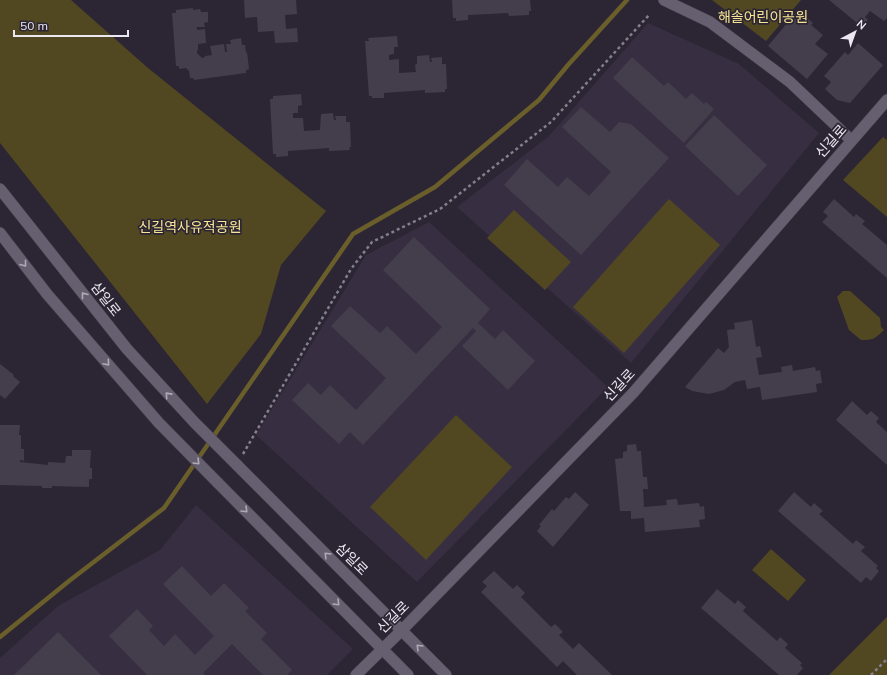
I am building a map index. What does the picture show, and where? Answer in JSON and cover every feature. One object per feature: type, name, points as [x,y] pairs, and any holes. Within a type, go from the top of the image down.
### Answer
[{"type":"street","points":[[665,1],[710,22],[790,82],[851,140]]},
{"type":"street","name":"신길로","points":[[356,675],[402,630],[633,393],[887,100]]},
{"type":"street","name":"삼일로","points":[[0,189],[127,349],[195,423],[446,675]]},
{"type":"street","points":[[0,233],[52,300],[159,423],[408,675]]},
{"type":"path","points":[[237,465],[351,269],[372,242],[440,209],[551,122],[649,16]]},
{"type":"path","points":[[871,675],[887,659]]},
{"type":"shaded area","points":[[648,23],[739,64],[819,133],[631,363],[457,207],[549,136]]},
{"type":"shaded area","points":[[429,222],[608,387],[417,582],[256,435],[366,255]]},
{"type":"shaded area","points":[[196,505],[353,649],[327,675],[0,675],[0,658],[58,606],[160,550]]},
{"type":"green space","name":"신길역사유적공원","points":[[0,0],[71,0],[148,68],[326,211],[281,265],[261,334],[207,404],[0,143]]},
{"type":"green space","name":"해솔어린이공원","points":[[712,0],[801,0],[766,41]]},
{"type":"green space","points":[[883,137],[887,140],[887,217],[843,180]]},
{"type":"green space","points":[[669,199],[720,245],[624,353],[573,307]]},
{"type":"green space","points":[[514,210],[571,262],[545,290],[487,238]]},
{"type":"green space","points":[[843,291],[850,291],[880,318],[881,327],[884,330],[874,338],[861,340],[849,330],[837,297]]},
{"type":"green space","points":[[456,415],[512,467],[426,560],[370,507]]},
{"type":"green space","points":[[771,549],[806,580],[788,601],[752,570]]},
{"type":"green space","points":[[887,617],[887,675],[829,675]]},
{"type":"building","points":[[244,0],[296,0],[297,14],[285,15],[286,29],[297,28],[298,42],[275,43],[274,31],[258,32],[257,17],[245,18]]},
{"type":"building","points":[[452,0],[530,0],[531,11],[529,11],[529,15],[509,16],[508,13],[468,15],[468,20],[456,21],[456,18],[453,18]]},
{"type":"building","points":[[829,0],[887,0],[887,18],[884,21],[870,11],[865,17],[868,20],[862,27]]},
{"type":"building","points":[[193,8],[193,10],[200,9],[201,12],[208,12],[208,22],[204,23],[205,27],[197,27],[197,30],[205,29],[206,43],[198,44],[197,53],[202,58],[212,55],[210,46],[224,44],[225,52],[227,52],[226,44],[231,44],[230,40],[241,38],[242,45],[245,45],[246,53],[247,52],[249,69],[246,70],[246,73],[194,80],[193,78],[190,78],[189,71],[186,68],[179,69],[179,66],[176,66],[172,13],[176,13],[176,10]]},
{"type":"building","points":[[798,10],[813,23],[811,25],[823,35],[815,44],[828,54],[807,79],[768,46]]},
{"type":"building","points":[[397,36],[398,47],[394,47],[394,54],[389,55],[389,60],[399,59],[399,73],[416,72],[415,65],[417,64],[417,56],[429,55],[430,62],[432,62],[431,58],[442,57],[442,64],[446,64],[447,89],[445,89],[445,92],[425,93],[425,90],[384,93],[384,98],[372,98],[372,96],[369,96],[365,41],[369,41],[368,38]]},
{"type":"building","points":[[858,43],[883,65],[850,103],[837,100],[825,89],[831,82],[824,76],[845,52],[848,55]]},
{"type":"building","points":[[632,57],[664,86],[668,82],[686,99],[692,93],[704,104],[706,102],[714,109],[684,143],[613,78]]},
{"type":"building","points":[[301,94],[302,105],[298,106],[298,113],[293,113],[293,118],[303,118],[304,131],[320,130],[321,114],[333,113],[334,120],[336,120],[335,116],[346,116],[346,122],[350,122],[350,150],[329,151],[329,148],[288,151],[288,156],[276,157],[276,154],[273,154],[270,99],[273,99],[273,96]]},
{"type":"building","points":[[581,107],[610,132],[619,122],[631,124],[669,158],[581,255],[504,185],[527,159],[558,187],[567,177],[589,196],[611,172],[562,127]]},
{"type":"building","points":[[714,115],[767,165],[738,196],[685,146]]},
{"type":"building","points":[[834,199],[854,217],[856,214],[865,221],[862,224],[887,245],[887,278],[822,222],[828,216],[823,212]]},
{"type":"building","points":[[414,237],[490,309],[478,323],[495,339],[503,330],[535,361],[508,390],[462,346],[476,331],[473,328],[363,445],[350,432],[339,444],[292,400],[308,383],[321,395],[330,385],[356,410],[386,378],[331,326],[350,306],[380,333],[387,326],[416,354],[442,327],[383,270]]},
{"type":"building","points":[[752,320],[756,347],[760,346],[762,357],[756,358],[759,375],[782,372],[781,367],[792,365],[793,371],[815,367],[816,371],[820,370],[822,383],[816,384],[817,392],[762,400],[760,387],[747,389],[745,380],[735,382],[724,390],[709,394],[692,391],[685,387],[718,348],[724,353],[729,347],[727,330],[735,329],[734,323]]},
{"type":"building","points":[[0,364],[20,382],[5,399],[0,395]]},
{"type":"building","points":[[852,401],[867,415],[871,411],[879,418],[876,422],[887,432],[887,465],[836,420]]},
{"type":"building","points":[[0,425],[20,425],[19,435],[21,435],[21,449],[24,449],[24,461],[20,460],[20,462],[48,465],[48,462],[65,463],[66,456],[72,456],[72,450],[91,450],[90,468],[92,468],[92,479],[89,479],[89,487],[52,486],[52,488],[42,488],[42,486],[0,485]]},
{"type":"building","points":[[636,444],[637,451],[641,451],[643,477],[647,477],[648,489],[643,489],[644,507],[667,505],[666,500],[677,499],[678,505],[699,503],[700,507],[704,506],[705,519],[699,520],[700,527],[645,532],[644,518],[631,519],[631,511],[620,511],[615,459],[623,458],[623,452],[627,451],[627,445]]},
{"type":"building","points":[[575,492],[589,505],[553,547],[537,531],[541,526],[539,525],[552,509],[554,511],[566,497],[569,499]]},
{"type":"building","points":[[794,492],[811,507],[814,503],[823,511],[819,514],[853,544],[856,540],[865,547],[861,551],[878,566],[876,568],[879,571],[871,581],[866,577],[861,583],[778,511]]},
{"type":"building","points":[[182,566],[211,596],[224,583],[249,608],[245,611],[267,633],[261,639],[292,670],[287,675],[263,675],[232,644],[203,673],[205,675],[147,675],[109,636],[137,609],[153,626],[149,630],[164,646],[175,634],[195,655],[214,636],[163,584]]},
{"type":"building","points":[[494,571],[513,589],[517,585],[525,593],[521,597],[551,627],[555,624],[563,632],[559,635],[573,649],[579,643],[612,675],[577,675],[563,661],[557,667],[481,592],[487,586],[482,582]]},
{"type":"building","points":[[717,589],[735,604],[738,600],[746,607],[743,611],[777,641],[780,637],[788,644],[785,648],[802,663],[800,665],[803,668],[797,675],[779,675],[701,608]]},
{"type":"building","points":[[58,632],[101,675],[14,675]]},
{"type":"waterway","points":[[0,637],[69,581],[164,508],[353,234],[435,187],[539,100],[568,65],[627,0]]}]
